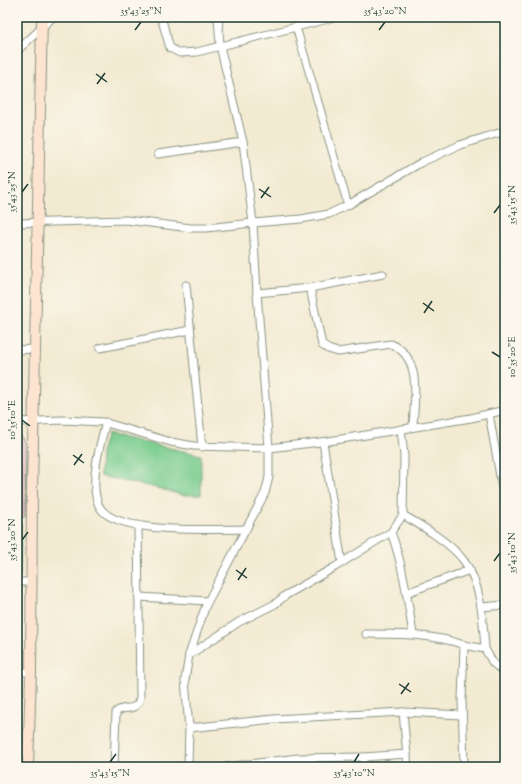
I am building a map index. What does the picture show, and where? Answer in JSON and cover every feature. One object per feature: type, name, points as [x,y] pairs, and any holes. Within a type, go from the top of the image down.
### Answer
[{"type":"main road","points":[[28,767],[31,672],[35,349],[42,17]]},
{"type":"street","points":[[17,51],[53,17]]},
{"type":"street","points":[[161,17],[170,48],[180,53],[197,52],[336,17]]},
{"type":"street","points":[[188,767],[189,728],[184,680],[190,655],[208,601],[268,487],[269,477],[269,448],[253,223],[243,142],[220,46],[218,17]]},
{"type":"street","points":[[296,27],[348,205]]},
{"type":"street","points":[[17,223],[126,220],[191,228],[218,228],[253,223],[302,219],[329,214],[348,205],[422,162],[460,145],[505,131]]},
{"type":"street","points":[[158,154],[243,142]]},
{"type":"street","points":[[257,293],[310,288],[383,274]]},
{"type":"street","points":[[186,285],[202,447]]},
{"type":"street","points":[[310,288],[322,344],[328,349],[338,352],[391,344],[406,354],[412,366],[415,381],[413,427]]},
{"type":"street","points":[[100,348],[190,330]]},
{"type":"street","points":[[17,350],[35,349]]},
{"type":"street","points":[[17,422],[86,420],[106,422],[170,442],[202,447],[269,448],[323,442],[505,410]]},
{"type":"street","points":[[489,414],[502,470],[505,504]]},
{"type":"street","points":[[106,422],[96,463],[96,489],[101,508],[107,514],[138,525],[172,529],[246,529]]},
{"type":"street","points":[[190,655],[239,622],[275,604],[286,595],[342,563],[391,532],[403,515],[404,456],[401,429]]},
{"type":"street","points":[[323,442],[342,563]]},
{"type":"street","points":[[403,515],[440,539],[464,560],[474,581],[481,607],[485,649],[493,663],[505,673]]},
{"type":"street","points":[[114,767],[116,712],[119,709],[134,707],[139,703],[140,698],[138,525]]},
{"type":"street","points":[[391,532],[396,547],[406,593],[413,635]]},
{"type":"street","points":[[406,593],[470,570]]},
{"type":"street","points":[[17,582],[32,582]]},
{"type":"street","points":[[139,597],[208,601]]},
{"type":"street","points":[[481,607],[505,605]]},
{"type":"street","points":[[366,634],[413,635],[442,639],[485,649]]},
{"type":"street","points":[[464,645],[462,715],[464,767]]},
{"type":"street","points":[[17,672],[31,672]]},
{"type":"street","points":[[189,728],[259,720],[403,712],[462,715]]},
{"type":"street","points":[[403,712],[408,767]]},
{"type":"street","points":[[225,767],[305,758],[364,757],[407,754]]},
{"type":"street","points":[[364,757],[364,767]]},
{"type":"street","points":[[304,767],[305,758]]},
{"type":"green space","points":[[107,434],[201,455],[201,495],[182,495],[100,476],[101,452]]},
{"type":"green space","points":[[17,524],[21,524],[20,578],[17,578]]},
{"type":"building","points":[[17,430],[26,443],[25,517],[17,518]]}]
